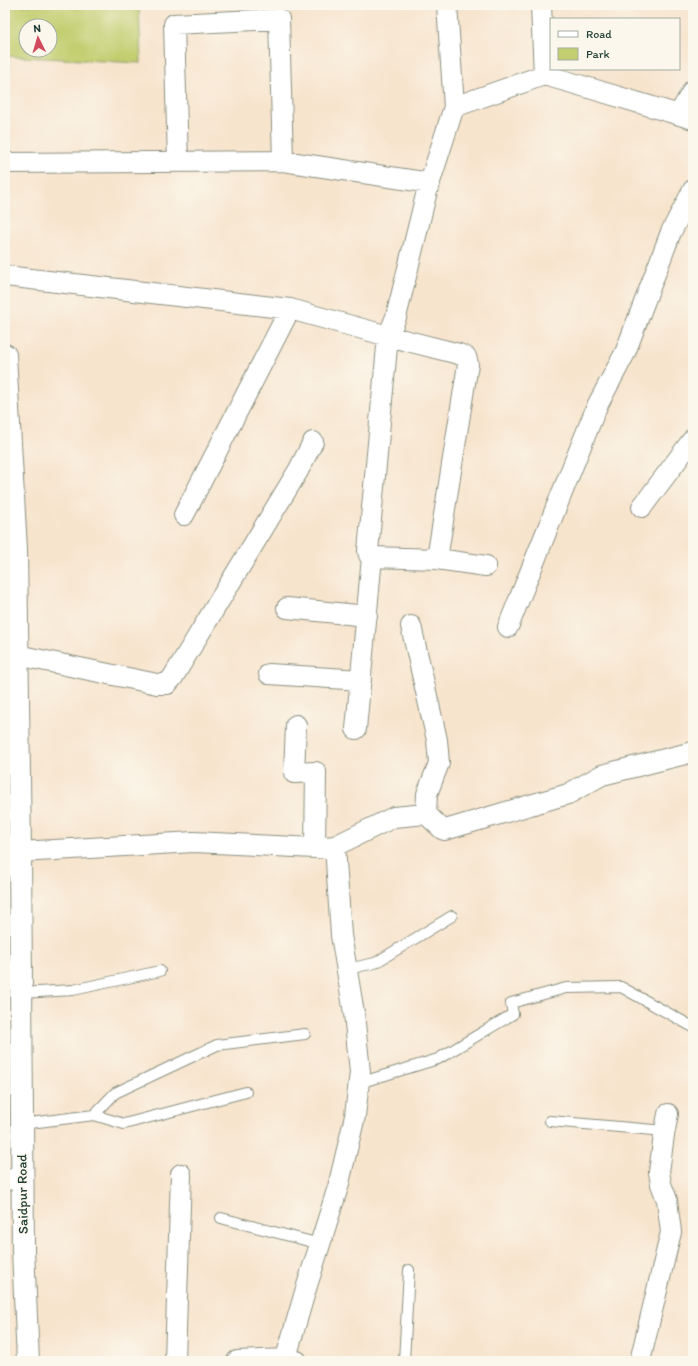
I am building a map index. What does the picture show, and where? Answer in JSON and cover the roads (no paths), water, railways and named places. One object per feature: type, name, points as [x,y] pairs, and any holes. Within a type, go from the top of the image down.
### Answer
[{"type":"main road","name":"Saidpur Road","points":[[5,355],[16,549],[11,598],[17,655],[12,850],[20,993],[22,1124],[14,1179],[23,1250],[28,1361]]},
{"type":"street","points":[[356,729],[372,557],[369,555],[368,551],[388,336],[396,317],[430,183],[454,107],[447,5]]},
{"type":"street","points":[[541,5],[544,75]]},
{"type":"street","points":[[178,162],[174,24],[212,14],[279,18],[283,161]]},
{"type":"street","points":[[454,107],[544,75],[686,116],[693,90]]},
{"type":"street","points":[[5,163],[283,161],[430,183]]},
{"type":"street","points":[[508,627],[596,406],[625,353],[671,232],[693,190]]},
{"type":"street","points":[[5,276],[290,309],[466,357],[468,364],[437,559]]},
{"type":"street","points":[[184,515],[290,309]]},
{"type":"street","points":[[642,507],[693,439]]},
{"type":"street","points":[[17,655],[157,684],[167,684],[173,677],[298,471],[313,442]]},
{"type":"street","points":[[372,557],[437,559],[486,566]]},
{"type":"street","points":[[287,608],[367,616]]},
{"type":"street","points":[[411,626],[437,740],[439,763],[427,794],[426,814]]},
{"type":"street","points":[[270,674],[361,680]]},
{"type":"street","points":[[296,725],[294,773],[316,772],[315,848]]},
{"type":"street","points":[[12,850],[194,842],[315,848],[335,846],[394,817],[426,814],[445,830],[568,794],[602,775],[693,752]]},
{"type":"street","points":[[237,1361],[289,1360],[305,1292],[338,1187],[355,1116],[360,1065],[341,935],[335,846]]},
{"type":"street","points":[[640,1361],[672,1232],[667,1200],[661,1184],[659,1172],[666,1123]]},
{"type":"street","points":[[175,1361],[181,1174]]},
{"type":"lane","points":[[347,969],[375,963],[452,916]]},
{"type":"lane","points":[[20,993],[73,990],[160,971]]},
{"type":"lane","points":[[359,1083],[438,1059],[513,1014],[511,1003],[566,988],[621,987],[693,1027]]},
{"type":"lane","points":[[94,1115],[115,1093],[217,1045],[305,1034]]},
{"type":"lane","points":[[22,1124],[94,1115],[124,1124],[246,1092]]},
{"type":"lane","points":[[550,1121],[666,1123]]},
{"type":"lane","points":[[221,1218],[320,1244]]},
{"type":"lane","points":[[404,1361],[409,1270]]}]
